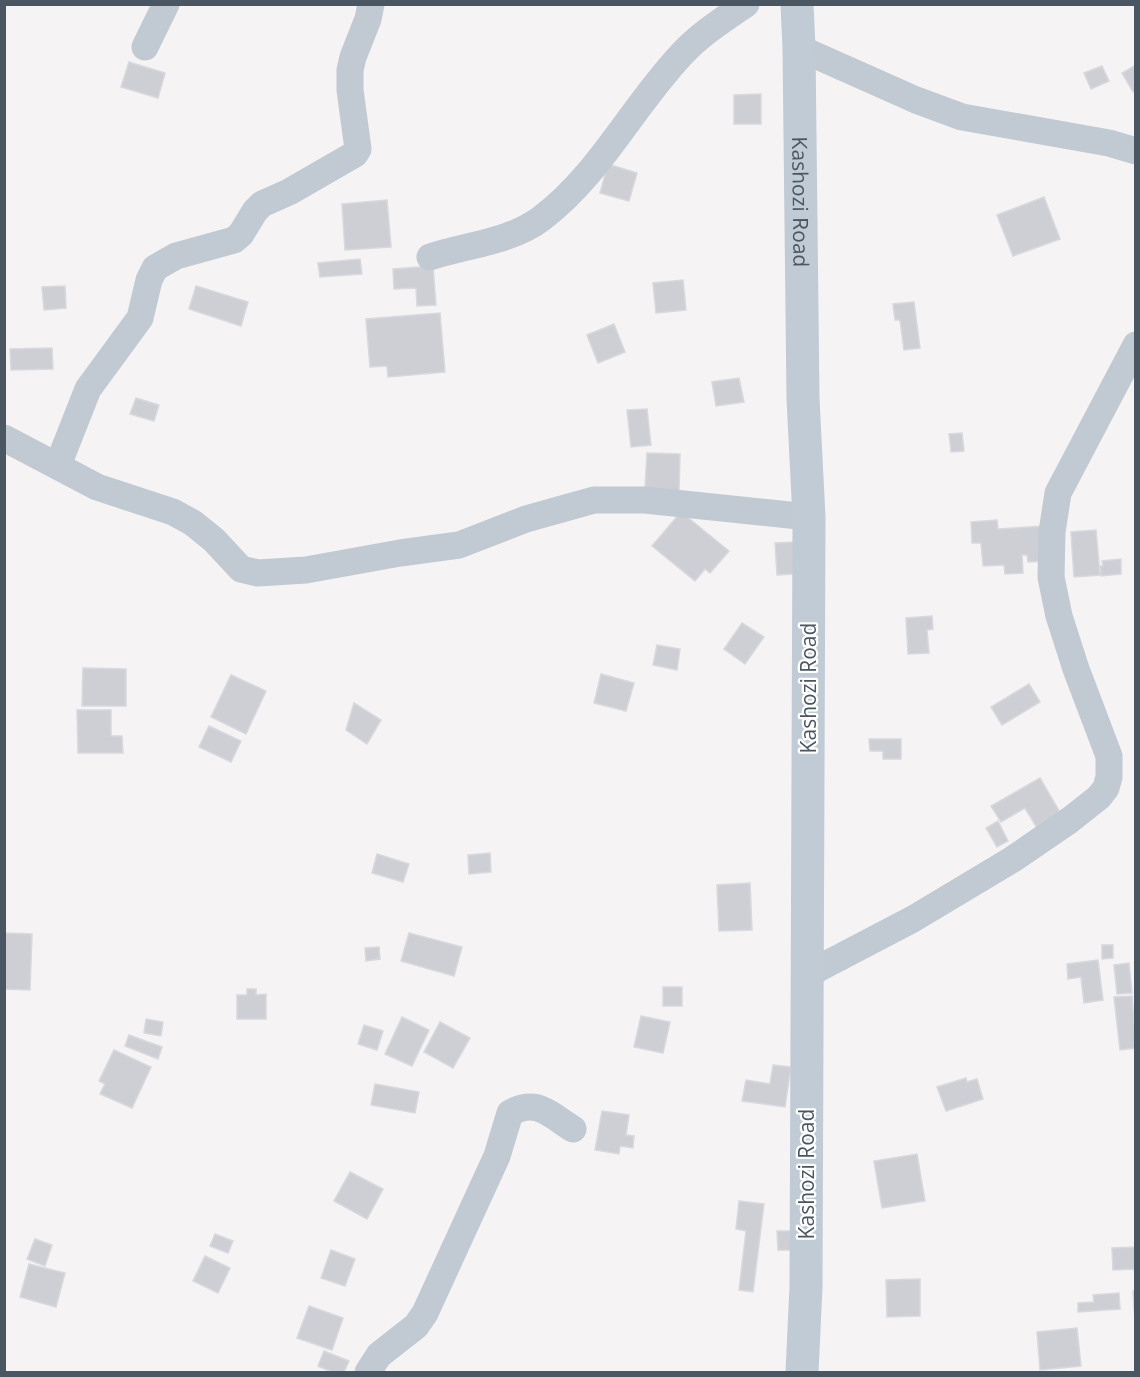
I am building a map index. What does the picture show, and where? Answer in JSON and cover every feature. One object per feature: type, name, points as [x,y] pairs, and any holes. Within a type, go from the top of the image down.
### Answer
[{"type":"main road","name":"Kashozi Road","points":[[797,4],[803,399],[809,517],[806,1287],[802,1372]]},
{"type":"street","points":[[145,47],[166,4]]},
{"type":"street","points":[[58,465],[88,389],[140,318],[149,280],[155,268],[176,256],[234,240],[241,234],[255,210],[262,204],[289,192],[355,154],[358,149],[350,90],[350,70],[371,4]]},
{"type":"street","points":[[430,257],[516,233],[541,219],[582,181],[610,147],[653,87],[683,53],[727,17],[747,4]]},
{"type":"street","points":[[799,48],[916,100],[962,117],[1109,143],[1136,152]]},
{"type":"street","points":[[806,975],[913,919],[1013,859],[1070,820],[1099,797],[1106,788],[1110,777],[1109,756],[1076,669],[1059,616],[1051,577],[1052,532],[1058,493],[1136,345]]},
{"type":"street","points":[[4,438],[97,487],[173,512],[193,523],[214,540],[241,569],[258,573],[306,570],[400,552],[459,545],[526,519],[594,500],[645,500],[809,517]]},
{"type":"street","points":[[368,1372],[379,1355],[416,1326],[425,1314],[496,1156],[510,1113],[526,1105],[538,1107],[573,1129]]},
{"type":"building","points":[[129,62],[165,73],[158,98],[121,87]]},
{"type":"building","points":[[1136,65],[1136,90],[1133,92],[1122,73]]},
{"type":"building","points":[[1102,66],[1109,81],[1091,89],[1084,73]]},
{"type":"building","points":[[761,94],[761,124],[734,124],[734,95]]},
{"type":"building","points":[[608,164],[637,173],[629,201],[600,193]]},
{"type":"building","points":[[1044,197],[1060,239],[1013,256],[997,215]]},
{"type":"building","points":[[387,200],[391,247],[345,250],[342,204]]},
{"type":"building","points":[[360,259],[362,274],[320,277],[318,263]]},
{"type":"building","points":[[433,266],[436,305],[417,306],[416,288],[394,289],[393,269]]},
{"type":"building","points":[[683,280],[686,310],[656,313],[653,283]]},
{"type":"building","points":[[65,286],[66,308],[44,310],[42,287]]},
{"type":"building","points":[[196,286],[248,302],[241,326],[189,309]]},
{"type":"building","points":[[914,302],[920,348],[904,350],[900,320],[895,320],[893,304]]},
{"type":"building","points":[[440,313],[445,372],[388,377],[387,366],[370,367],[366,319]]},
{"type":"building","points":[[614,324],[625,352],[598,363],[587,335]]},
{"type":"building","points":[[52,348],[53,369],[11,370],[10,349]]},
{"type":"building","points":[[739,378],[744,402],[716,406],[712,382]]},
{"type":"building","points":[[136,398],[159,405],[154,421],[130,414]]},
{"type":"building","points":[[647,409],[651,445],[631,447],[627,410]]},
{"type":"building","points":[[962,433],[964,451],[951,452],[949,434]]},
{"type":"building","points":[[647,453],[680,454],[679,491],[645,489]]},
{"type":"building","points":[[681,512],[729,551],[710,573],[705,569],[695,581],[652,546]]},
{"type":"building","points":[[997,520],[998,529],[1045,526],[1047,561],[1028,562],[1027,555],[1022,555],[1023,573],[1005,574],[1004,565],[983,566],[981,543],[972,543],[971,522]]},
{"type":"building","points":[[1096,530],[1100,575],[1074,577],[1071,532]]},
{"type":"building","points":[[797,542],[809,573],[777,575],[775,543]]},
{"type":"building","points":[[1121,559],[1121,574],[1101,576],[1102,561]]},
{"type":"building","points":[[932,616],[933,629],[927,630],[929,653],[908,654],[906,618]]},
{"type":"building","points":[[742,623],[764,637],[745,664],[724,649]]},
{"type":"building","points":[[657,645],[680,649],[677,670],[653,665]]},
{"type":"building","points":[[83,668],[126,669],[126,706],[82,706]]},
{"type":"building","points":[[601,674],[634,683],[626,711],[594,703]]},
{"type":"building","points":[[231,675],[266,691],[246,734],[211,717]]},
{"type":"building","points":[[1029,684],[1040,702],[1002,725],[991,707]]},
{"type":"building","points":[[354,703],[381,720],[367,744],[346,730]]},
{"type":"building","points":[[77,710],[111,710],[111,736],[122,736],[123,753],[78,753]]},
{"type":"building","points":[[209,726],[241,741],[231,762],[199,747]]},
{"type":"building","points":[[869,739],[901,739],[901,759],[883,759],[883,751],[870,751]]},
{"type":"building","points":[[1040,778],[1061,814],[1037,828],[1025,808],[1001,822],[991,806]]},
{"type":"building","points":[[998,821],[1008,841],[997,847],[986,828]]},
{"type":"building","points":[[490,853],[491,872],[469,874],[468,855]]},
{"type":"building","points":[[377,854],[409,864],[403,882],[372,873]]},
{"type":"building","points":[[750,883],[752,930],[719,931],[717,885]]},
{"type":"building","points":[[4,933],[32,934],[30,990],[4,989]]},
{"type":"building","points":[[409,933],[462,947],[454,976],[401,961]]},
{"type":"building","points":[[1102,945],[1113,945],[1113,958],[1102,959]]},
{"type":"building","points":[[379,947],[380,959],[366,961],[365,948]]},
{"type":"building","points":[[1098,960],[1103,1000],[1084,1003],[1081,977],[1068,979],[1067,964]]},
{"type":"building","points":[[1129,963],[1132,993],[1117,994],[1114,965]]},
{"type":"building","points":[[663,987],[682,987],[682,1006],[663,1006]]},
{"type":"building","points":[[247,989],[256,989],[256,995],[266,994],[266,1019],[237,1019],[237,995],[247,995]]},
{"type":"building","points":[[1132,996],[1136,1048],[1120,1050],[1114,997]]},
{"type":"building","points":[[641,1016],[670,1022],[663,1053],[634,1047]]},
{"type":"building","points":[[402,1017],[429,1030],[412,1066],[385,1054]]},
{"type":"building","points":[[146,1019],[163,1022],[161,1036],[144,1033]]},
{"type":"building","points":[[440,1022],[470,1038],[453,1068],[424,1052]]},
{"type":"building","points":[[364,1025],[383,1031],[377,1050],[358,1044]]},
{"type":"building","points":[[129,1035],[162,1047],[158,1059],[125,1046]]},
{"type":"building","points":[[114,1050],[151,1067],[132,1108],[100,1094],[105,1084],[99,1081]]},
{"type":"building","points":[[773,1065],[791,1067],[785,1107],[742,1101],[746,1080],[770,1084]]},
{"type":"building","points":[[966,1078],[967,1082],[977,1079],[983,1099],[946,1111],[937,1087]]},
{"type":"building","points":[[375,1084],[419,1092],[415,1113],[371,1105]]},
{"type":"building","points":[[602,1111],[629,1115],[626,1135],[634,1136],[633,1148],[620,1146],[619,1154],[595,1150]]},
{"type":"building","points":[[917,1154],[925,1201],[882,1208],[874,1161]]},
{"type":"building","points":[[350,1172],[383,1189],[367,1219],[334,1201]]},
{"type":"building","points":[[739,1201],[764,1204],[753,1292],[739,1290],[746,1231],[736,1229]]},
{"type":"building","points":[[777,1231],[793,1231],[794,1250],[778,1250]]},
{"type":"building","points":[[215,1234],[233,1241],[228,1253],[210,1246]]},
{"type":"building","points":[[35,1239],[52,1245],[45,1266],[27,1259]]},
{"type":"building","points":[[1136,1247],[1136,1278],[1134,1269],[1113,1270],[1112,1248]]},
{"type":"building","points":[[331,1250],[355,1259],[345,1286],[321,1278]]},
{"type":"building","points":[[205,1256],[230,1268],[218,1293],[193,1281]]},
{"type":"building","points":[[29,1264],[65,1273],[56,1307],[20,1297]]},
{"type":"building","points":[[920,1279],[920,1316],[887,1317],[886,1280]]},
{"type":"building","points":[[1133,1291],[1136,1291],[1136,1336]]},
{"type":"building","points":[[1119,1293],[1120,1309],[1078,1312],[1078,1303],[1094,1302],[1093,1295]]},
{"type":"building","points":[[309,1306],[343,1318],[332,1350],[297,1338]]},
{"type":"building","points":[[1077,1328],[1081,1366],[1040,1370],[1037,1332]]},
{"type":"building","points":[[324,1351],[349,1361],[344,1372],[332,1372],[318,1366]]}]
